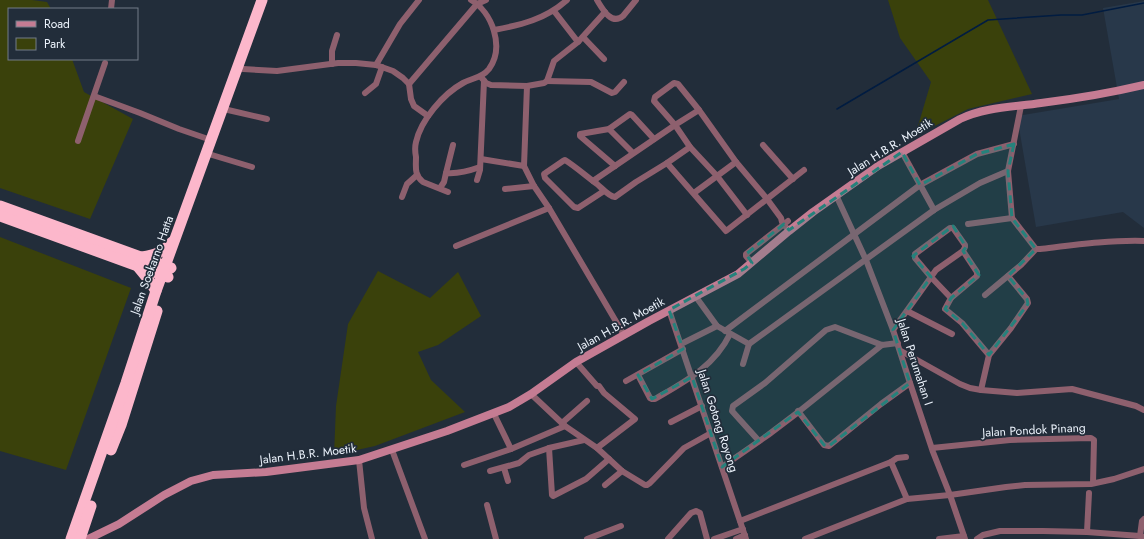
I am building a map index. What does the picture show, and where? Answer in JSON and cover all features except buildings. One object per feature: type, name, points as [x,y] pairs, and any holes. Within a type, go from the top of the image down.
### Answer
[{"type":"highway","name":"Jalan Soekarno Hatta","points":[[80,539],[115,438],[121,425],[175,240],[230,84],[262,0]]},
{"type":"highway","name":"Jalan Soekarno Hatta","points":[[71,539],[126,383],[156,291],[167,271],[212,155],[269,0]]},
{"type":"highway","points":[[0,206],[139,261],[160,253],[175,240]]},
{"type":"highway","points":[[0,216],[167,271]]},
{"type":"highway","points":[[139,261],[144,273],[156,291]]},
{"type":"street","points":[[365,92],[376,84],[379,66],[400,24],[419,0]]},
{"type":"street","points":[[471,0],[487,14],[494,30],[496,45],[492,63],[482,79],[480,167],[479,177],[477,180]]},
{"type":"street","points":[[409,84],[477,4],[486,0]]},
{"type":"street","points":[[494,30],[536,20],[554,11],[567,0]]},
{"type":"street","points":[[597,0],[605,12],[613,19],[618,19],[623,16],[636,0]]},
{"type":"street","points":[[554,11],[578,42]]},
{"type":"street","points":[[547,81],[554,61],[578,42],[605,12]]},
{"type":"street","points":[[332,64],[332,51],[337,35]]},
{"type":"street","points":[[583,37],[604,59]]},
{"type":"street","points":[[78,141],[105,63]]},
{"type":"street","points":[[243,69],[277,71],[332,64],[356,63],[379,66],[393,71],[409,84],[412,102],[417,109],[428,116]]},
{"type":"street","points":[[448,192],[423,182],[417,175],[416,143],[428,116],[444,98],[458,86],[465,82],[482,79],[491,85],[527,86],[539,85],[547,81],[591,82],[612,93],[624,82]]},
{"type":"street","points":[[747,215],[717,176],[690,147],[675,125],[655,102],[655,97],[674,82],[678,84],[699,110],[736,162],[768,198],[788,226]]},
{"type":"street","points":[[527,86],[524,166],[534,186],[549,208],[624,335]]},
{"type":"street","name":"Jalan H.B.R. Moetik","points":[[88,539],[119,524],[164,495],[191,481],[213,475],[266,472],[359,460],[494,414],[531,394],[576,362],[669,310],[731,278],[752,263],[788,226],[813,212],[878,166],[966,116],[983,111],[1043,103],[1144,86]]},
{"type":"street","points":[[94,96],[211,140]]},
{"type":"street","points":[[1021,106],[1008,171],[1012,218],[1036,249]]},
{"type":"street","points":[[228,110],[267,119]]},
{"type":"street","points":[[593,181],[699,110]]},
{"type":"street","points":[[615,166],[580,135],[609,129],[628,114],[631,114],[654,139]]},
{"type":"street","points":[[609,129],[633,154]]},
{"type":"street","points":[[638,375],[652,399],[655,399],[692,377],[712,360],[728,332],[920,185],[977,154],[1014,144]]},
{"type":"street","points":[[440,188],[444,182],[453,145]]},
{"type":"street","points":[[762,145],[793,179]]},
{"type":"street","points":[[604,191],[578,208],[575,208],[544,178],[544,174],[563,160],[566,160],[612,197],[616,197],[636,182],[668,163],[690,147]]},
{"type":"street","points":[[902,152],[934,210]]},
{"type":"street","points":[[212,155],[252,167]]},
{"type":"street","points":[[480,159],[524,166]]},
{"type":"street","points":[[694,193],[736,162]]},
{"type":"street","points":[[668,163],[725,231],[727,231],[804,170]]},
{"type":"street","points":[[446,173],[468,171],[480,167]]},
{"type":"street","points":[[743,364],[749,344],[934,210],[988,179],[1008,171]]},
{"type":"street","points":[[402,197],[407,184],[417,175]]},
{"type":"street","points":[[505,189],[534,186]]},
{"type":"street","name":"Jalan Perumahan I","points":[[836,195],[866,260],[894,330],[910,383],[964,537]]},
{"type":"street","points":[[456,246],[549,208]]},
{"type":"street","points":[[968,224],[1012,218]]},
{"type":"street","points":[[894,330],[907,310],[931,277],[936,270],[966,248],[952,228],[914,256],[931,277],[951,298]]},
{"type":"street","points":[[985,295],[1008,276],[1036,249],[1115,241],[1144,241]]},
{"type":"street","points":[[963,251],[977,272],[977,276],[951,298],[945,310],[962,323],[989,354]]},
{"type":"street","points":[[982,390],[989,354],[1011,328],[1028,303],[1027,299],[1008,276]]},
{"type":"street","points":[[696,297],[717,326],[749,344]]},
{"type":"street","name":"Jalan Gotong Royong","points":[[669,310],[744,535]]},
{"type":"street","points":[[907,310],[952,334]]},
{"type":"street","points":[[626,381],[717,326]]},
{"type":"street","points":[[759,441],[732,411],[733,406],[765,383],[826,330],[838,328],[882,345],[898,343]]},
{"type":"street","points":[[722,466],[759,441],[882,345]]},
{"type":"street","points":[[901,351],[960,384],[970,388],[1017,393],[1072,389],[1136,406],[1144,410]]},
{"type":"street","points":[[576,362],[604,393],[635,420],[597,448]]},
{"type":"street","points":[[798,411],[824,445],[828,446],[910,383]]},
{"type":"street","points":[[531,394],[563,424],[597,448],[622,471],[645,485],[648,485],[684,448],[710,433]]},
{"type":"street","points":[[464,465],[511,449],[563,424],[587,401]]},
{"type":"street","points":[[671,422],[702,406]]},
{"type":"street","points":[[494,414],[511,449]]},
{"type":"street","name":"Jalan Pondok Pinang","points":[[932,448],[1010,440],[1091,438],[1094,440],[1093,483]]},
{"type":"street","points":[[490,471],[519,464],[530,455],[549,448],[584,440]]},
{"type":"street","points":[[549,448],[553,496],[586,479],[609,460]]},
{"type":"street","points":[[392,450],[424,539]]},
{"type":"street","points":[[740,521],[891,462],[897,458],[906,457]]},
{"type":"street","points":[[359,460],[364,508],[372,539]]},
{"type":"street","points":[[891,462],[907,499]]},
{"type":"street","points":[[504,468],[508,481]]},
{"type":"street","points":[[805,539],[907,499],[950,495],[1012,486],[1093,483],[1114,479],[1144,470]]},
{"type":"street","points":[[605,485],[622,471]]},
{"type":"street","points":[[1087,532],[1089,494]]},
{"type":"street","points":[[487,505],[496,539]]},
{"type":"street","points":[[668,539],[691,513],[696,511],[700,513],[707,539]]},
{"type":"street","points":[[977,539],[984,534],[1000,531],[1087,532],[1142,537],[1142,521],[1144,519]]},
{"type":"street","points":[[587,539],[621,526]]},
{"type":"street","points":[[714,539],[744,535]]},
{"type":"street","points":[[736,539],[744,535]]},
{"type":"street","points":[[939,539],[964,537]]},
{"type":"highlighted area","points":[[1014,144],[1008,171],[1012,218],[1036,249],[1008,276],[1027,299],[1028,304],[989,355],[962,323],[945,309],[951,298],[979,275],[963,251],[966,247],[953,226],[913,256],[931,277],[893,330],[910,383],[829,446],[824,445],[798,412],[722,467],[692,377],[652,399],[638,375],[683,349],[669,310],[744,269],[752,263],[746,254],[784,224],[789,230],[902,152],[920,185],[977,154]]},
{"type":"shaded area","points":[[1144,1],[1144,228],[1123,212],[1036,227],[1017,116],[1119,99],[1103,8]]},
{"type":"green space","points":[[0,0],[32,0],[47,2],[50,8],[8,8],[8,60],[72,60],[84,92],[133,119],[90,219],[0,188]]},
{"type":"green space","points":[[888,0],[988,0],[1032,94],[968,109],[915,136],[931,82],[900,38]]},
{"type":"green space","points":[[0,237],[131,288],[66,470],[0,451]]},
{"type":"green space","points":[[378,271],[430,298],[458,272],[481,316],[438,345],[418,352],[431,380],[465,412],[375,446],[334,455],[336,406],[348,324]]},
{"type":"waterway","points":[[837,109],[988,20],[1082,15],[1144,3]]}]
